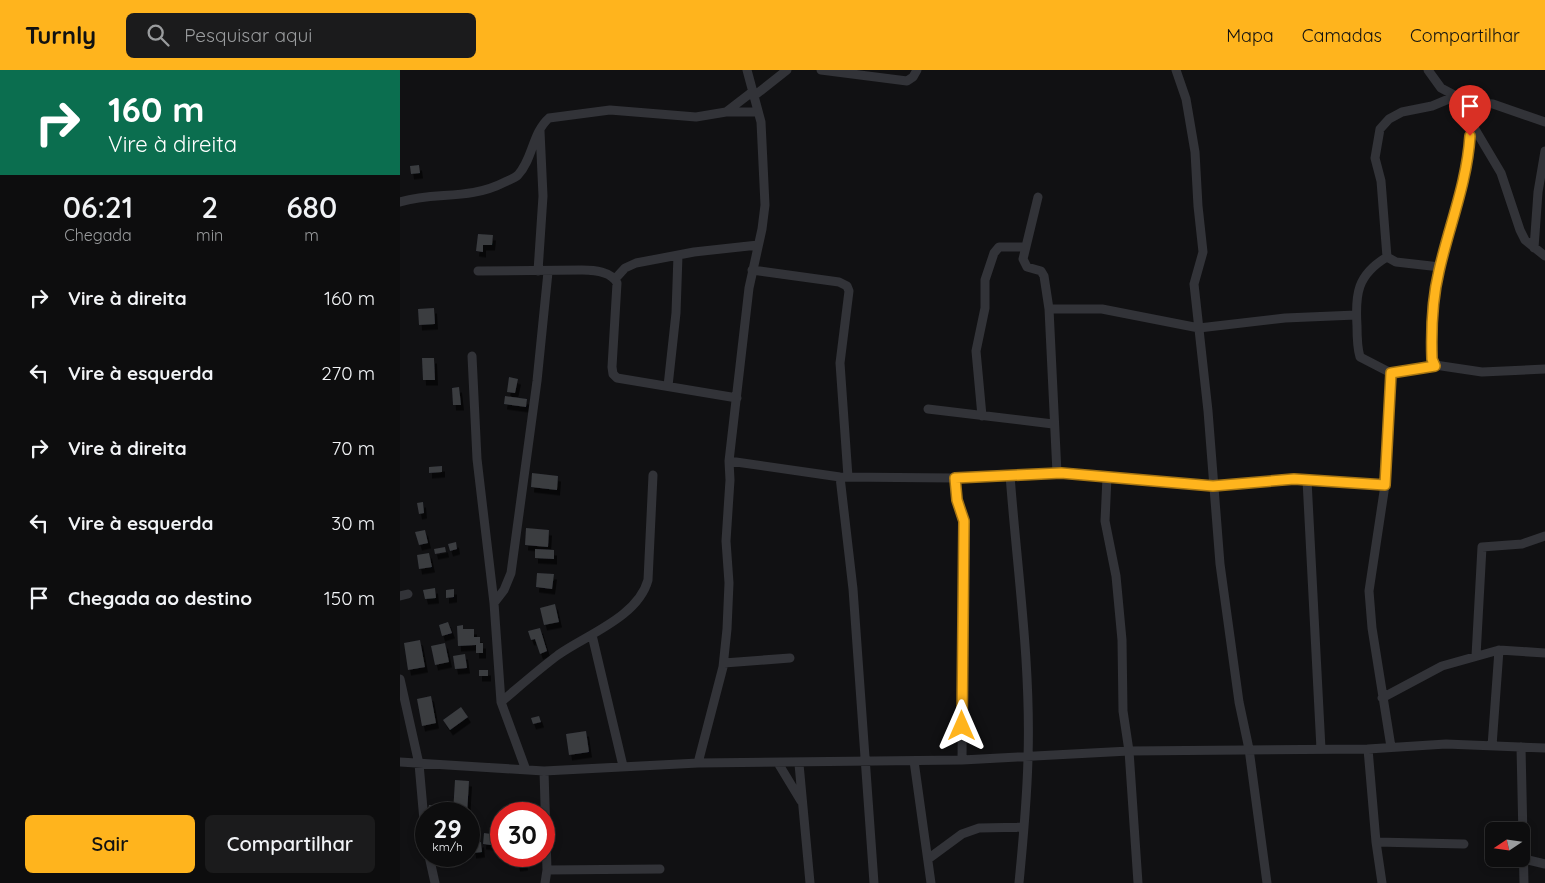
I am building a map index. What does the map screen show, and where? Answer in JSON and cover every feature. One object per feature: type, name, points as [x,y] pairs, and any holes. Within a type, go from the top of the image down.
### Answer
[{"type":"street","points":[[698,763],[724,663],[729,583],[726,541],[730,480],[729,461],[742,338],[752,270],[763,221],[765,180],[761,122],[747,70]]},
{"type":"street","points":[[726,112],[787,70]]},
{"type":"street","points":[[821,70],[907,81],[913,77],[917,70]]},
{"type":"street","points":[[1176,70],[1186,99],[1195,152],[1203,252],[1194,284],[1208,411],[1220,564],[1239,702],[1249,749],[1268,883]]},
{"type":"street","points":[[1428,70],[1441,88],[1456,96],[1470,102],[1493,104],[1545,122]]},
{"type":"street","points":[[1387,257],[1381,181],[1375,158],[1376,143],[1380,129],[1389,119],[1402,112],[1432,106],[1456,96]]},
{"type":"street","points":[[1470,102],[1466,114],[1501,173],[1520,230],[1525,240],[1545,256]]},
{"type":"street","points":[[400,202],[411,199],[471,194],[517,176],[540,128],[549,118],[610,110],[696,118],[726,112],[758,112]]},
{"type":"street","points":[[1435,366],[1432,359],[1432,307],[1440,267],[1465,173],[1471,125]]},
{"type":"street","points":[[538,271],[543,196],[540,128]]},
{"type":"street","points":[[1534,248],[1538,192],[1545,151]]},
{"type":"street","points":[[1038,197],[1026,247],[1024,264],[1041,271],[1044,276],[1049,309],[1053,424],[1057,473]]},
{"type":"street","points":[[615,279],[624,268],[636,262],[758,245]]},
{"type":"street","points":[[982,416],[976,351],[985,308],[985,280],[994,253],[998,247],[1026,247]]},
{"type":"street","points":[[668,386],[676,313],[678,256]]},
{"type":"street","points":[[1387,257],[1396,262],[1440,267]]},
{"type":"street","points":[[1387,257],[1376,264],[1365,275],[1356,294],[1360,357],[1391,373],[1435,366],[1482,372],[1545,369]]},
{"type":"street","points":[[752,270],[839,282],[846,286],[849,291],[840,363],[844,477],[874,883]]},
{"type":"street","points":[[478,271],[596,271],[615,279],[617,284],[612,367],[613,374],[617,378],[737,398]]},
{"type":"street","points":[[494,603],[504,590],[510,573],[537,381],[548,272]]},
{"type":"street","points":[[1049,309],[1102,309],[1199,328],[1285,318],[1356,315]]},
{"type":"street","points":[[472,356],[477,459],[494,603],[501,702],[526,770]]},
{"type":"street","points":[[1391,373],[1385,485],[1369,591],[1382,698],[1391,747]]},
{"type":"street","points":[[928,409],[1053,424]]},
{"type":"street","points":[[729,461],[844,477],[955,478],[1057,473],[1213,486],[1307,480],[1385,485]]},
{"type":"street","points":[[501,702],[559,654],[619,618],[645,590],[648,580],[653,475]]},
{"type":"street","points":[[1010,475],[1023,623],[1028,758],[1019,883]]},
{"type":"street","points":[[1107,477],[1105,521],[1116,576],[1122,640],[1123,711],[1129,751],[1138,883]]},
{"type":"street","points":[[955,478],[957,500],[964,521],[962,760]]},
{"type":"street","points":[[1307,480],[1321,749]]},
{"type":"street","points":[[1476,656],[1482,547],[1522,544],[1545,536]]},
{"type":"street","points":[[592,635],[623,766]]},
{"type":"street","points":[[1382,698],[1442,666],[1476,656],[1499,650],[1545,653]]},
{"type":"street","points":[[1492,746],[1499,650]]},
{"type":"street","points":[[724,663],[790,658]]},
{"type":"street","points":[[400,679],[419,764],[422,802]]},
{"type":"street","points":[[400,762],[544,771],[698,763],[799,764],[1028,758],[1129,751],[1368,749],[1446,744],[1545,748]]},
{"type":"street","points":[[1521,747],[1523,822]]},
{"type":"street","points":[[1368,749],[1376,842],[1382,883]]},
{"type":"street","points":[[914,761],[932,883]]},
{"type":"street","points":[[778,763],[802,802]]},
{"type":"street","points":[[799,764],[810,883]]},
{"type":"street","points":[[544,771],[547,870],[545,883]]},
{"type":"street","points":[[928,859],[962,834],[979,828],[1024,827]]},
{"type":"street","points":[[1376,842],[1464,844]]},
{"type":"street","points":[[1530,860],[1545,864]]},
{"type":"street","points":[[431,867],[435,883]]},
{"type":"street","points":[[1524,868],[1524,883]]},
{"type":"street","points":[[547,870],[660,869]]},
{"type":"building","points":[[419,165],[420,173],[411,174],[410,166]]},
{"type":"building","points":[[478,234],[493,235],[492,245],[483,245],[483,252],[476,251]]},
{"type":"building","points":[[434,308],[435,324],[419,325],[418,309]]},
{"type":"building","points":[[422,358],[434,358],[435,380],[423,380]]},
{"type":"building","points":[[509,377],[518,379],[515,393],[507,392]]},
{"type":"building","points":[[459,387],[461,405],[453,405],[452,388]]},
{"type":"building","points":[[505,396],[527,399],[526,407],[504,404]]},
{"type":"building","points":[[442,466],[442,472],[429,473],[429,467]]},
{"type":"building","points":[[532,473],[558,476],[557,490],[531,487]]},
{"type":"building","points":[[423,502],[424,513],[419,514],[417,503]]},
{"type":"building","points":[[526,528],[549,530],[548,547],[525,545]]},
{"type":"building","points":[[425,530],[428,543],[419,545],[415,532]]},
{"type":"building","points":[[456,542],[457,549],[450,551],[448,544]]},
{"type":"building","points":[[445,547],[446,552],[435,554],[434,549]]},
{"type":"building","points":[[535,549],[554,550],[554,559],[535,558]]},
{"type":"building","points":[[429,553],[432,567],[419,569],[417,555]]},
{"type":"building","points":[[537,573],[554,574],[552,589],[536,587]]},
{"type":"building","points":[[435,588],[436,598],[425,599],[423,590]]},
{"type":"building","points":[[454,589],[454,597],[446,598],[446,590]]},
{"type":"building","points":[[555,604],[559,622],[544,625],[540,608]]},
{"type":"building","points":[[448,622],[452,633],[442,636],[439,625]]},
{"type":"building","points":[[463,625],[463,629],[474,629],[474,637],[480,637],[480,643],[483,643],[483,653],[476,653],[476,645],[458,646],[457,626]]},
{"type":"building","points":[[540,628],[547,651],[540,654],[535,639],[531,640],[528,631]]},
{"type":"building","points":[[420,640],[425,667],[408,670],[404,643]]},
{"type":"building","points":[[445,643],[449,662],[435,665],[431,646]]},
{"type":"building","points":[[465,654],[467,668],[455,669],[453,656]]},
{"type":"building","points":[[479,670],[488,670],[488,676],[479,676]]},
{"type":"building","points":[[431,696],[436,723],[422,726],[417,699]]},
{"type":"building","points":[[461,707],[468,717],[450,730],[443,720]]},
{"type":"building","points":[[539,716],[541,722],[533,724],[531,718]]},
{"type":"building","points":[[586,731],[589,752],[569,755],[566,734]]},
{"type":"building","points":[[455,780],[469,781],[468,802],[454,802]]},
{"type":"building","points":[[484,833],[490,834],[490,845],[483,844]]},
{"type":"route","points":[[962,726],[964,515],[960,510],[957,500],[955,478],[1061,473],[1213,486],[1294,479],[1385,485],[1392,383],[1391,373],[1435,366],[1432,359],[1431,342],[1432,307],[1438,271],[1465,173],[1470,136]]}]
